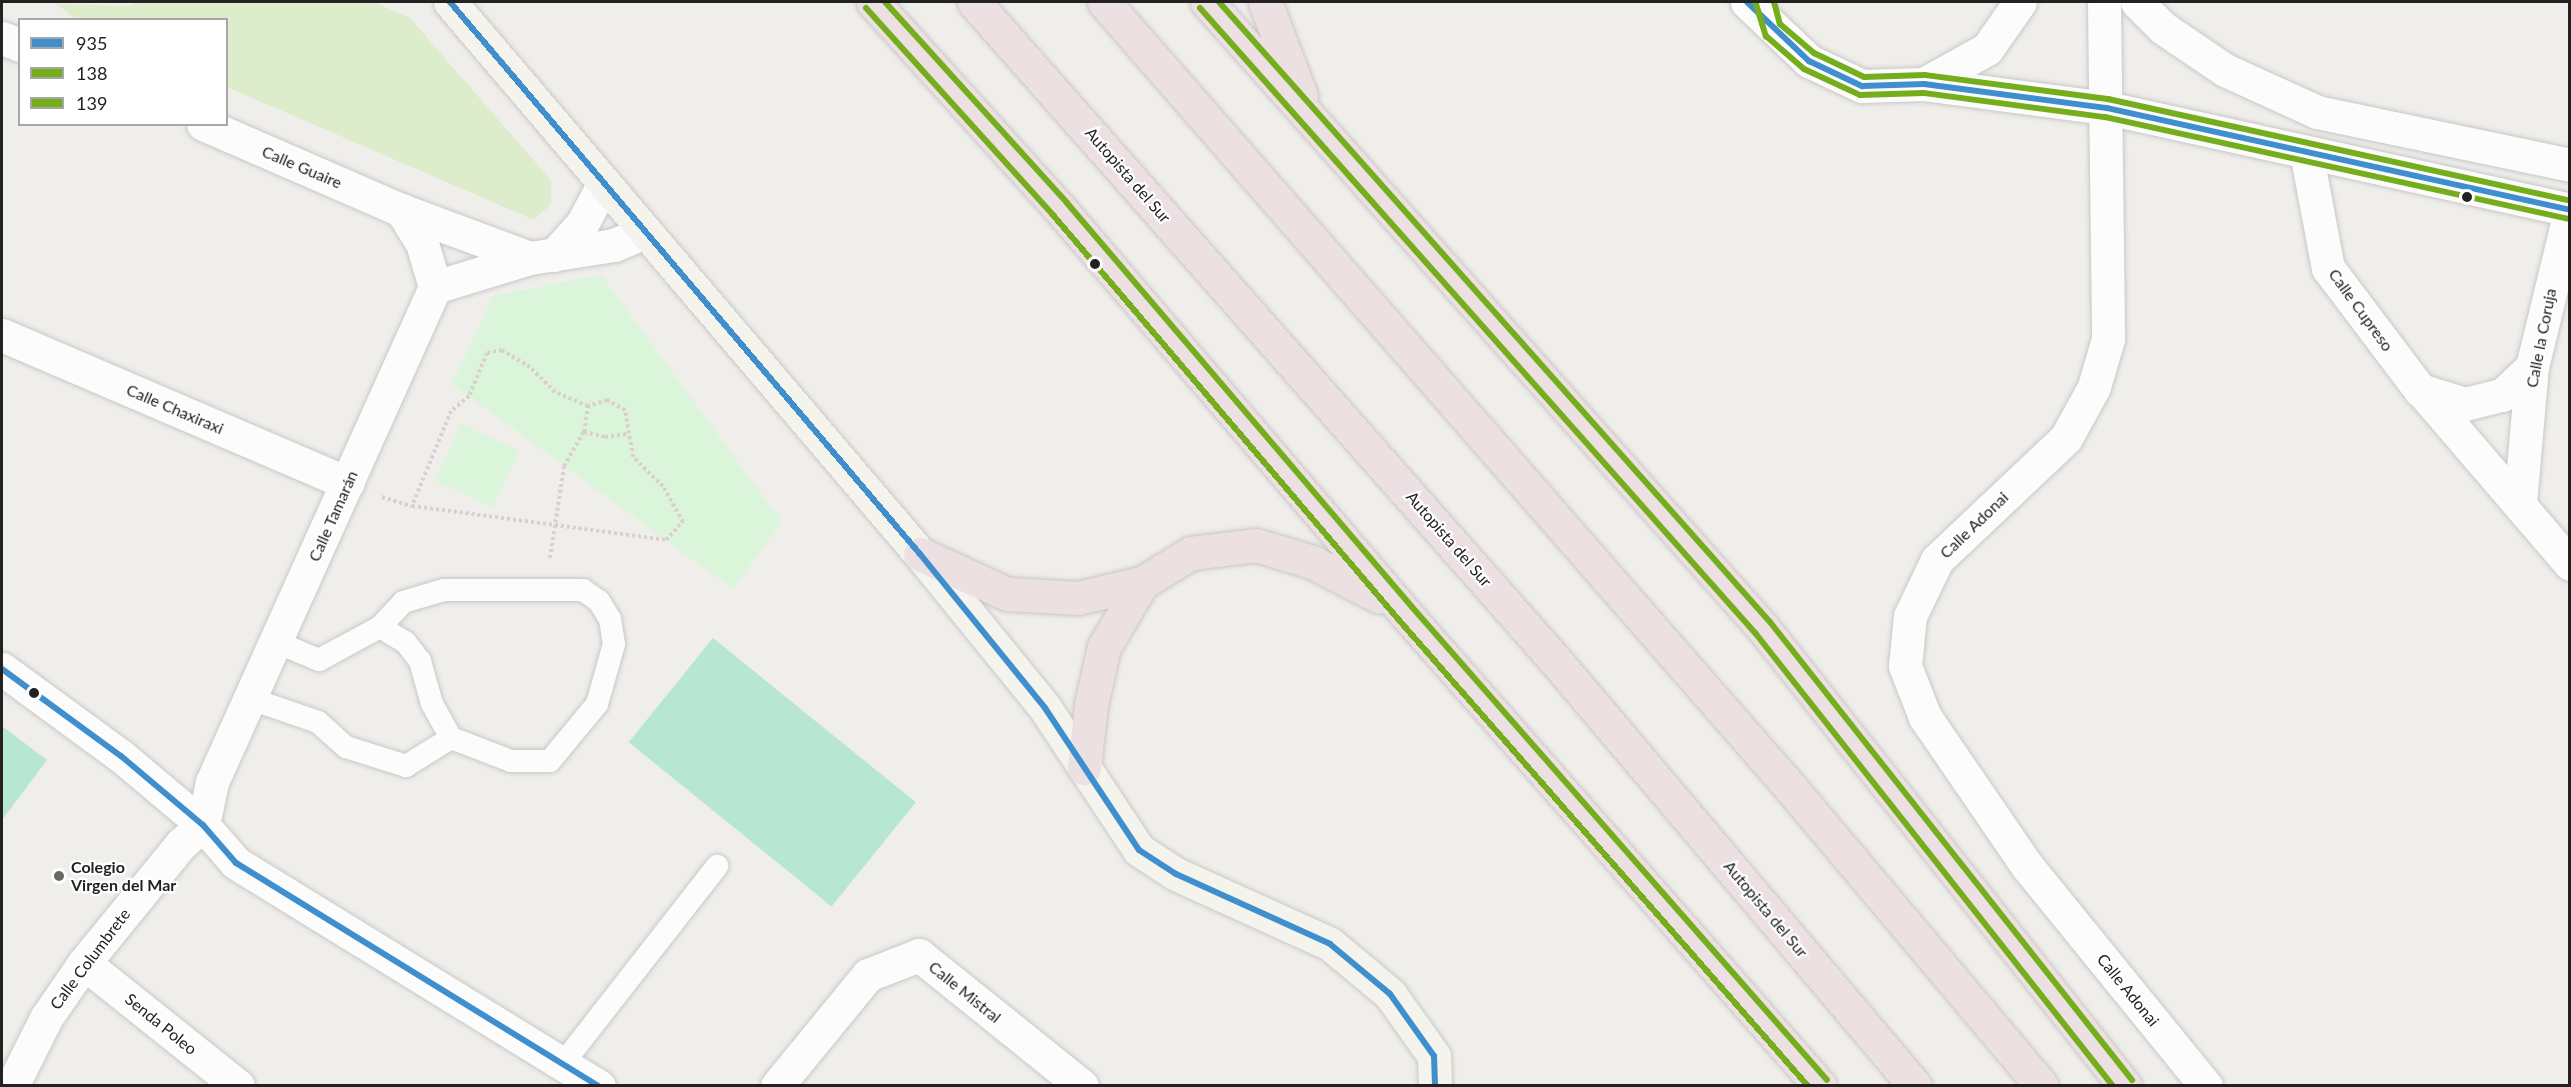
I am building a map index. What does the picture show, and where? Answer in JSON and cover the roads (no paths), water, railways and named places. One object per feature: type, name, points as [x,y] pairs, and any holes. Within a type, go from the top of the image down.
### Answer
[{"type":"highway","points":[[873,2],[1059,209],[1405,613],[1820,1086]]},
{"type":"highway","name":"Autopista del Sur","points":[[974,2],[1555,660],[1915,1086]]},
{"type":"highway","points":[[1104,2],[1784,780],[2042,1086]]},
{"type":"highway","points":[[1207,2],[1305,109],[1763,628],[2125,1086]]},
{"type":"highway","points":[[1265,2],[1305,109]]},
{"type":"highway","points":[[920,554],[1007,594],[1078,598],[1142,583],[1191,553],[1256,545],[1312,562],[1354,581],[1405,613]]},
{"type":"highway","points":[[1084,768],[1091,705],[1104,647],[1142,583]]},
{"type":"main road","points":[[450,2],[920,554],[1045,708],[1139,850],[1176,874],[1330,944],[1390,994],[1434,1056],[1435,1086]]},
{"type":"street","points":[[1747,2],[1768,15],[1809,61],[1862,86],[1924,84],[2107,108],[2570,211]]},
{"type":"street","points":[[1924,84],[1987,49],[2020,2]]},
{"type":"street","name":"Calle Adonai","points":[[2104,2],[2108,339],[2094,387],[2066,438],[1937,560],[1910,616],[1905,666],[1924,717],[2027,866],[2206,1086]]},
{"type":"street","points":[[2137,2],[2163,28],[2225,70],[2317,112],[2570,165]]},
{"type":"street","points":[[2164,2],[2225,70]]},
{"type":"street","points":[[2,38],[18,44]]},
{"type":"street","name":"Calle Guaire","points":[[208,126],[401,210],[542,256]]},
{"type":"street","name":"Calle Cupreso","points":[[2306,152],[2328,268],[2420,390],[2520,503],[2570,564]]},
{"type":"street","points":[[542,256],[582,224],[604,183]]},
{"type":"street","points":[[401,210],[422,243],[435,287],[542,256],[614,245],[645,232]]},
{"type":"street","name":"Calle la Coruja","points":[[2520,503],[2532,367],[2570,211]]},
{"type":"street","name":"Calle Tamarán","points":[[203,825],[212,782],[435,287]]},
{"type":"street","name":"Calle Chaxiraxi","points":[[2,335],[348,483]]},
{"type":"street","points":[[2420,390],[2465,404],[2502,394],[2532,367]]},
{"type":"street","points":[[2,669],[121,756],[203,825],[236,863],[564,1062],[599,1086]]},
{"type":"street","points":[[121,756],[173,778],[198,784],[212,782]]},
{"type":"street","name":"Calle Columbrete","points":[[12,1086],[46,1018],[84,963],[181,844],[203,825]]},
{"type":"street","name":"Calle Mistral","points":[[777,1086],[868,975],[919,955],[1082,1086]]},
{"type":"street","name":"Senda Poleo","points":[[84,963],[238,1086]]},
{"type":"lane","points":[[276,642],[320,660],[380,627],[403,602],[444,590],[583,590],[599,602],[610,619],[614,644],[597,704],[550,761],[511,761],[480,752],[451,738],[432,704],[420,661],[405,642],[380,627]]},
{"type":"lane","points":[[250,699],[318,722],[346,747],[406,766],[451,738]]},
{"type":"lane","points":[[564,1062],[717,866]]},
{"type":"place","name":"Colegio Virgen del Mar","points":[[59,876]]}]
